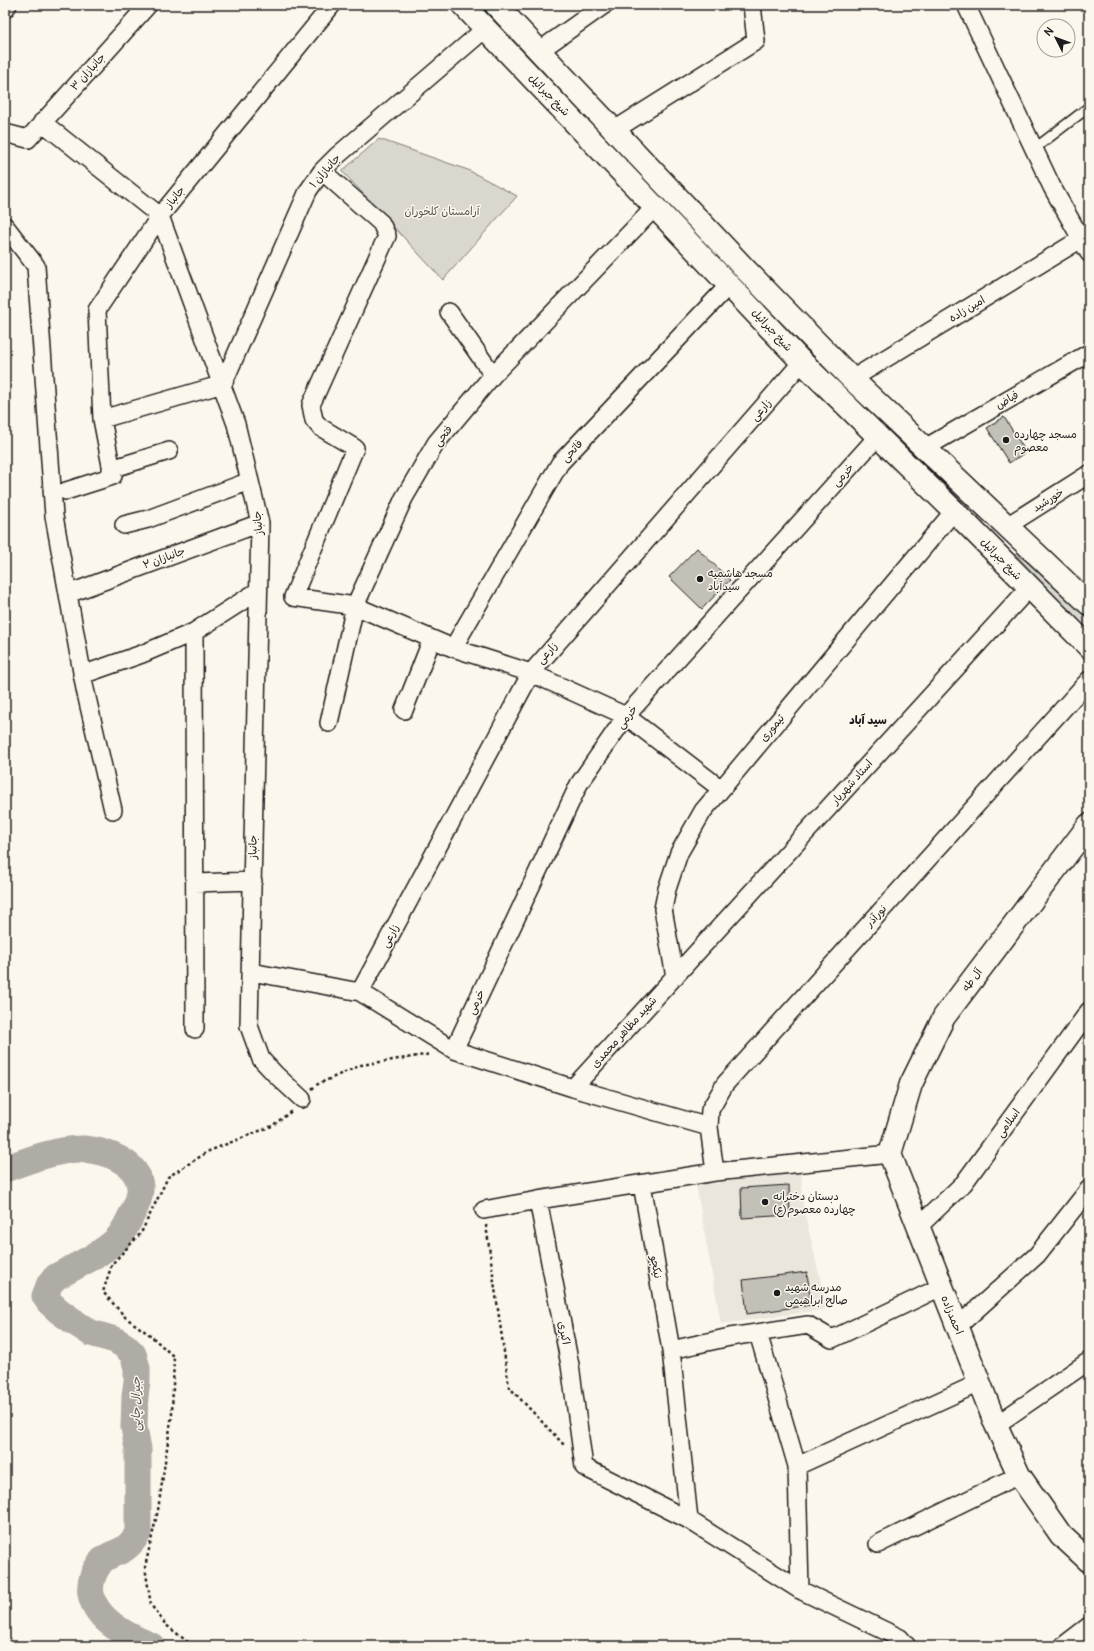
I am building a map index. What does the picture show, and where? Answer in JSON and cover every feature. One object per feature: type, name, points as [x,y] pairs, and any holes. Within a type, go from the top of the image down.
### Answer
[{"type":"street","points":[[5,9],[8,5]]},
{"type":"street","name":"جانبازان ۳","points":[[5,133],[28,139],[148,5]]},
{"type":"street","name":"جانباز","points":[[302,1099],[261,1059],[249,1026],[260,523],[236,424],[160,216],[332,5]]},
{"type":"street","name":"شیخ جبرائیل","points":[[463,5],[656,206],[852,379],[1007,526],[1087,598]]},
{"type":"street","name":"شیخ جبرائیل","points":[[496,5],[613,131],[738,277],[802,362],[954,511],[1089,647]]},
{"type":"street","points":[[538,51],[604,5]]},
{"type":"street","points":[[613,131],[756,41],[752,5]]},
{"type":"street","points":[[966,5],[1052,187],[1085,246]]},
{"type":"street","name":"جانبازان ۱","points":[[222,384],[308,191],[322,171],[337,156],[485,29]]},
{"type":"street","points":[[42,122],[160,216],[97,310],[102,419],[113,476],[66,491]]},
{"type":"street","points":[[322,171],[381,223],[387,236],[311,405],[314,420],[320,427],[355,448],[293,597],[355,606],[454,648],[531,673],[626,716],[721,789]]},
{"type":"street","name":"فتحی","points":[[330,723],[355,606],[404,498],[432,450],[493,375],[656,206]]},
{"type":"street","points":[[5,226],[36,266],[54,516],[82,675],[112,810]]},
{"type":"street","name":"امین زاده","points":[[852,379],[1085,246]]},
{"type":"street","name":"فاتحی","points":[[454,648],[560,463],[738,277]]},
{"type":"street","points":[[449,312],[493,375]]},
{"type":"street","name":"فیاض","points":[[925,448],[1089,353]]},
{"type":"street","name":"زارعی","points":[[360,992],[531,673],[802,362]]},
{"type":"street","points":[[102,419],[222,384]]},
{"type":"street","name":"خرمی","points":[[454,1050],[579,784],[626,716],[878,436]]},
{"type":"street","points":[[111,469],[169,451]]},
{"type":"street","name":"خورشید","points":[[1007,526],[1089,474]]},
{"type":"street","points":[[124,525],[148,519],[250,481]]},
{"type":"street","name":"تیموری","points":[[675,976],[663,909],[667,889],[679,853],[703,811],[954,511]]},
{"type":"street","name":"جانبازان ۲","points":[[68,594],[260,523]]},
{"type":"street","points":[[989,547],[1007,526]]},
{"type":"street","name":"استاد شهریار","points":[[675,976],[1029,588]]},
{"type":"street","points":[[82,675],[142,654],[194,632],[258,591]]},
{"type":"street","points":[[194,632],[195,1029]]},
{"type":"street","points":[[404,710],[432,639]]},
{"type":"street","name":"نورآذر","points":[[715,1172],[709,1127],[710,1110],[725,1084],[1089,680]]},
{"type":"street","name":"آل طه","points":[[890,1154],[911,1084],[944,1017],[1089,825]]},
{"type":"street","points":[[195,883],[253,881]]},
{"type":"street","points":[[251,972],[360,992],[454,1050],[573,1088],[709,1127]]},
{"type":"street","name":"شهید مظاهر محمدی","points":[[573,1088],[675,976]]},
{"type":"street","name":"اسلامی","points":[[918,1227],[964,1183],[1089,1011]]},
{"type":"street","points":[[484,1210],[715,1172],[890,1154]]},
{"type":"street","name":"احمدزاده","points":[[890,1154],[979,1383],[1019,1475],[1061,1535],[1089,1561]]},
{"type":"street","name":"نیکجو","points":[[642,1184],[671,1350],[689,1520]]},
{"type":"street","points":[[957,1327],[1036,1255],[1089,1189]]},
{"type":"street","name":"اکبری","points":[[538,1200],[570,1365],[584,1466]]},
{"type":"street","points":[[671,1350],[730,1337],[808,1325],[832,1339],[941,1287]]},
{"type":"street","points":[[758,1333],[797,1466],[800,1590]]},
{"type":"street","points":[[996,1425],[1089,1361]]},
{"type":"street","points":[[797,1466],[979,1383]]},
{"type":"street","points":[[584,1466],[689,1520],[800,1590],[900,1638],[907,1646]]},
{"type":"street","points":[[878,1544],[1019,1475]]},
{"type":"street","points":[[1063,1646],[1089,1626]]},
{"type":"lane","points":[[1034,149],[1089,107]]},
{"type":"path","points":[[193,1646],[166,1625],[151,1605],[145,1567],[158,1510],[172,1414],[174,1357],[150,1334],[126,1318],[103,1292],[112,1264],[141,1233],[168,1177],[209,1152],[272,1126],[291,1111],[316,1085],[360,1065],[454,1050]]},
{"type":"path","points":[[484,1210],[509,1387],[584,1466]]},
{"type":"shaded area","points":[[801,1169],[803,1205],[827,1309],[721,1324],[696,1185],[720,1183],[719,1176]]},
{"type":"green space","points":[[477,5],[486,5],[730,260],[685,224]]},
{"type":"green space","name":"آرامستان کلخوران","points":[[379,139],[468,170],[517,196],[443,280],[342,171]]},
{"type":"green space","points":[[862,401],[986,517],[971,516]]},
{"type":"green space","points":[[1015,554],[1039,569],[1089,621],[1089,631]]},
{"type":"building","name":"مسجد چهارده معصوم","points":[[1004,417],[1026,452],[1009,463],[987,428]]},
{"type":"building","name":"مسجد هاشمیه سیدآباد","points":[[697,548],[730,580],[702,609],[669,577]]},
{"type":"building","name":"دبستان دخترانه چهارده معصوم(ع)","points":[[789,1185],[790,1215],[742,1218],[741,1188]]},
{"type":"building","name":"مدرسه شهید صالح ابراهیمی","points":[[807,1272],[811,1305],[747,1314],[743,1280]]},
{"type":"waterway","name":"جیرال چایی","points":[[5,1169],[34,1158],[65,1150],[84,1149],[101,1152],[119,1159],[127,1164],[138,1178],[140,1187],[139,1199],[120,1236],[102,1251],[56,1277],[50,1283],[45,1296],[59,1311],[77,1324],[91,1333],[115,1340],[125,1346],[133,1354],[137,1368],[134,1427],[138,1449],[138,1533],[132,1542],[121,1551],[102,1560],[92,1578],[91,1592],[94,1604],[102,1615],[113,1625],[125,1633],[152,1646]]},
{"type":"place","name":"مسجد چهارده معصوم","points":[[1006,440]]},
{"type":"place","name":"مسجد هاشمیه سیدآباد","points":[[700,579]]},
{"type":"place","name":"دبستان دخترانه چهارده معصوم(ع)","points":[[765,1202]]},
{"type":"place","name":"مدرسه شهید صالح ابراهیمی","points":[[777,1293]]},
{"type":"district","name":"سید آباد","points":[[868,720]]}]
